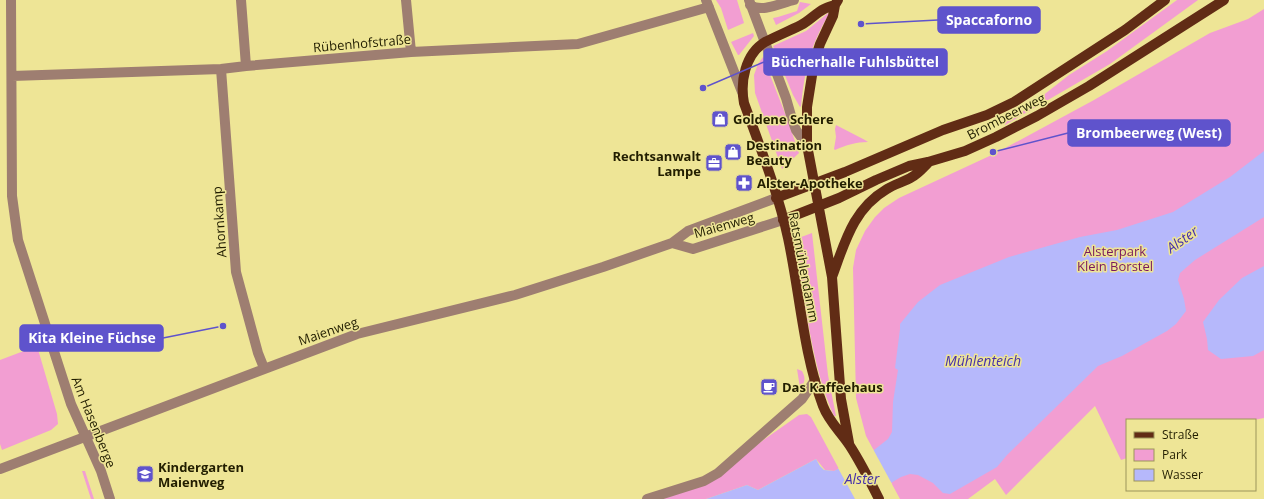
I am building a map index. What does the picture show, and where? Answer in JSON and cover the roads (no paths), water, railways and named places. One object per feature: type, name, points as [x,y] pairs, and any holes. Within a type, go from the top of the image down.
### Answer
[{"type":"main road","name":"Brombeerweg","points":[[783,220],[819,206],[909,166],[928,162],[977,146],[1037,116],[1089,86],[1224,0]]},
{"type":"main road","name":"Brombeerweg","points":[[776,198],[815,184],[943,130],[987,115],[1014,102],[1125,30],[1163,1]]},
{"type":"main road","points":[[742,92],[744,76],[750,60],[758,48],[764,43],[803,24],[823,9],[837,2]]},
{"type":"main road","points":[[807,145],[807,115],[811,82],[820,44],[833,16],[837,2]]},
{"type":"main road","name":"Ratsmühlendamm","points":[[742,92],[744,103],[788,238],[803,329],[815,380],[828,418],[850,445],[879,499]]},
{"type":"main road","name":"Ratsmühlendamm","points":[[807,145],[832,278],[840,392],[850,445]]},
{"type":"main road","points":[[832,278],[847,236],[862,211],[874,198],[888,188],[913,177],[928,162]]},
{"type":"street","name":"Am Hasenberge","points":[[11,0],[12,196],[18,240],[71,404],[101,471],[110,499]]},
{"type":"street","points":[[241,0],[246,66]]},
{"type":"street","points":[[406,0],[411,52]]},
{"type":"street","points":[[750,2],[754,7],[762,8],[794,0]]},
{"type":"street","name":"Ratsmühlendamm","points":[[750,2],[764,43],[786,98],[794,124],[807,145]]},
{"type":"street","name":"Rübenhofstraße","points":[[12,76],[221,69],[411,52],[578,44],[707,4]]},
{"type":"street","name":"Ratsmühlendamm","points":[[707,4],[742,92]]},
{"type":"street","name":"Ahornkamp","points":[[221,69],[236,272],[258,354],[264,368]]},
{"type":"street","name":"Maienweg","points":[[0,469],[357,334],[515,295],[603,267],[672,243],[688,231],[776,198]]},
{"type":"street","name":"Maienweg","points":[[672,243],[693,249],[783,220]]},
{"type":"street","points":[[648,499],[704,482],[718,473],[802,399],[815,380]]},
{"type":"water","name":"Mühlenteich","points":[[1264,151],[1264,217],[1195,260],[1180,273],[1178,280],[1186,311],[1176,324],[1167,331],[1122,356],[1098,366],[1007,455],[997,467],[950,494],[943,493],[933,483],[918,475],[910,474],[901,477],[864,499],[706,499],[747,485],[758,490],[816,459],[824,470],[834,471],[874,450],[888,439],[892,432],[893,402],[898,370],[895,368],[900,324],[918,302],[940,285],[1009,257],[1080,237],[1117,230],[1173,212],[1230,177]]},
{"type":"water","points":[[1264,266],[1264,350],[1253,356],[1221,359],[1208,350],[1203,322],[1219,300],[1242,278]]},
{"type":"place","name":"Spaccaforno","points":[[861,24]]},
{"type":"place","name":"Bücherhalle Fuhlsbüttel","points":[[703,88]]},
{"type":"place","name":"Goldene Schere","points":[[720,119]]},
{"type":"place","name":"Destination Beauty","points":[[733,152]]},
{"type":"place","name":"Brombeerweg (West)","points":[[993,152]]},
{"type":"place","name":"Rechtsanwalt Lampe","points":[[714,163]]},
{"type":"place","name":"Alster-Apotheke","points":[[744,183]]},
{"type":"place","name":"Kita Kleine Füchse","points":[[223,326]]},
{"type":"place","name":"Das Kaffeehaus","points":[[769,387]]},
{"type":"place","name":"Kindergarten Maienweg","points":[[145,474]]},
{"type":"water label","name":"Alster","points":[[1182,239]]},
{"type":"water label","name":"Alster","points":[[862,478]]},
{"type":"park label","name":"Alsterpark Klein Borstel","points":[[1115,258]]}]
